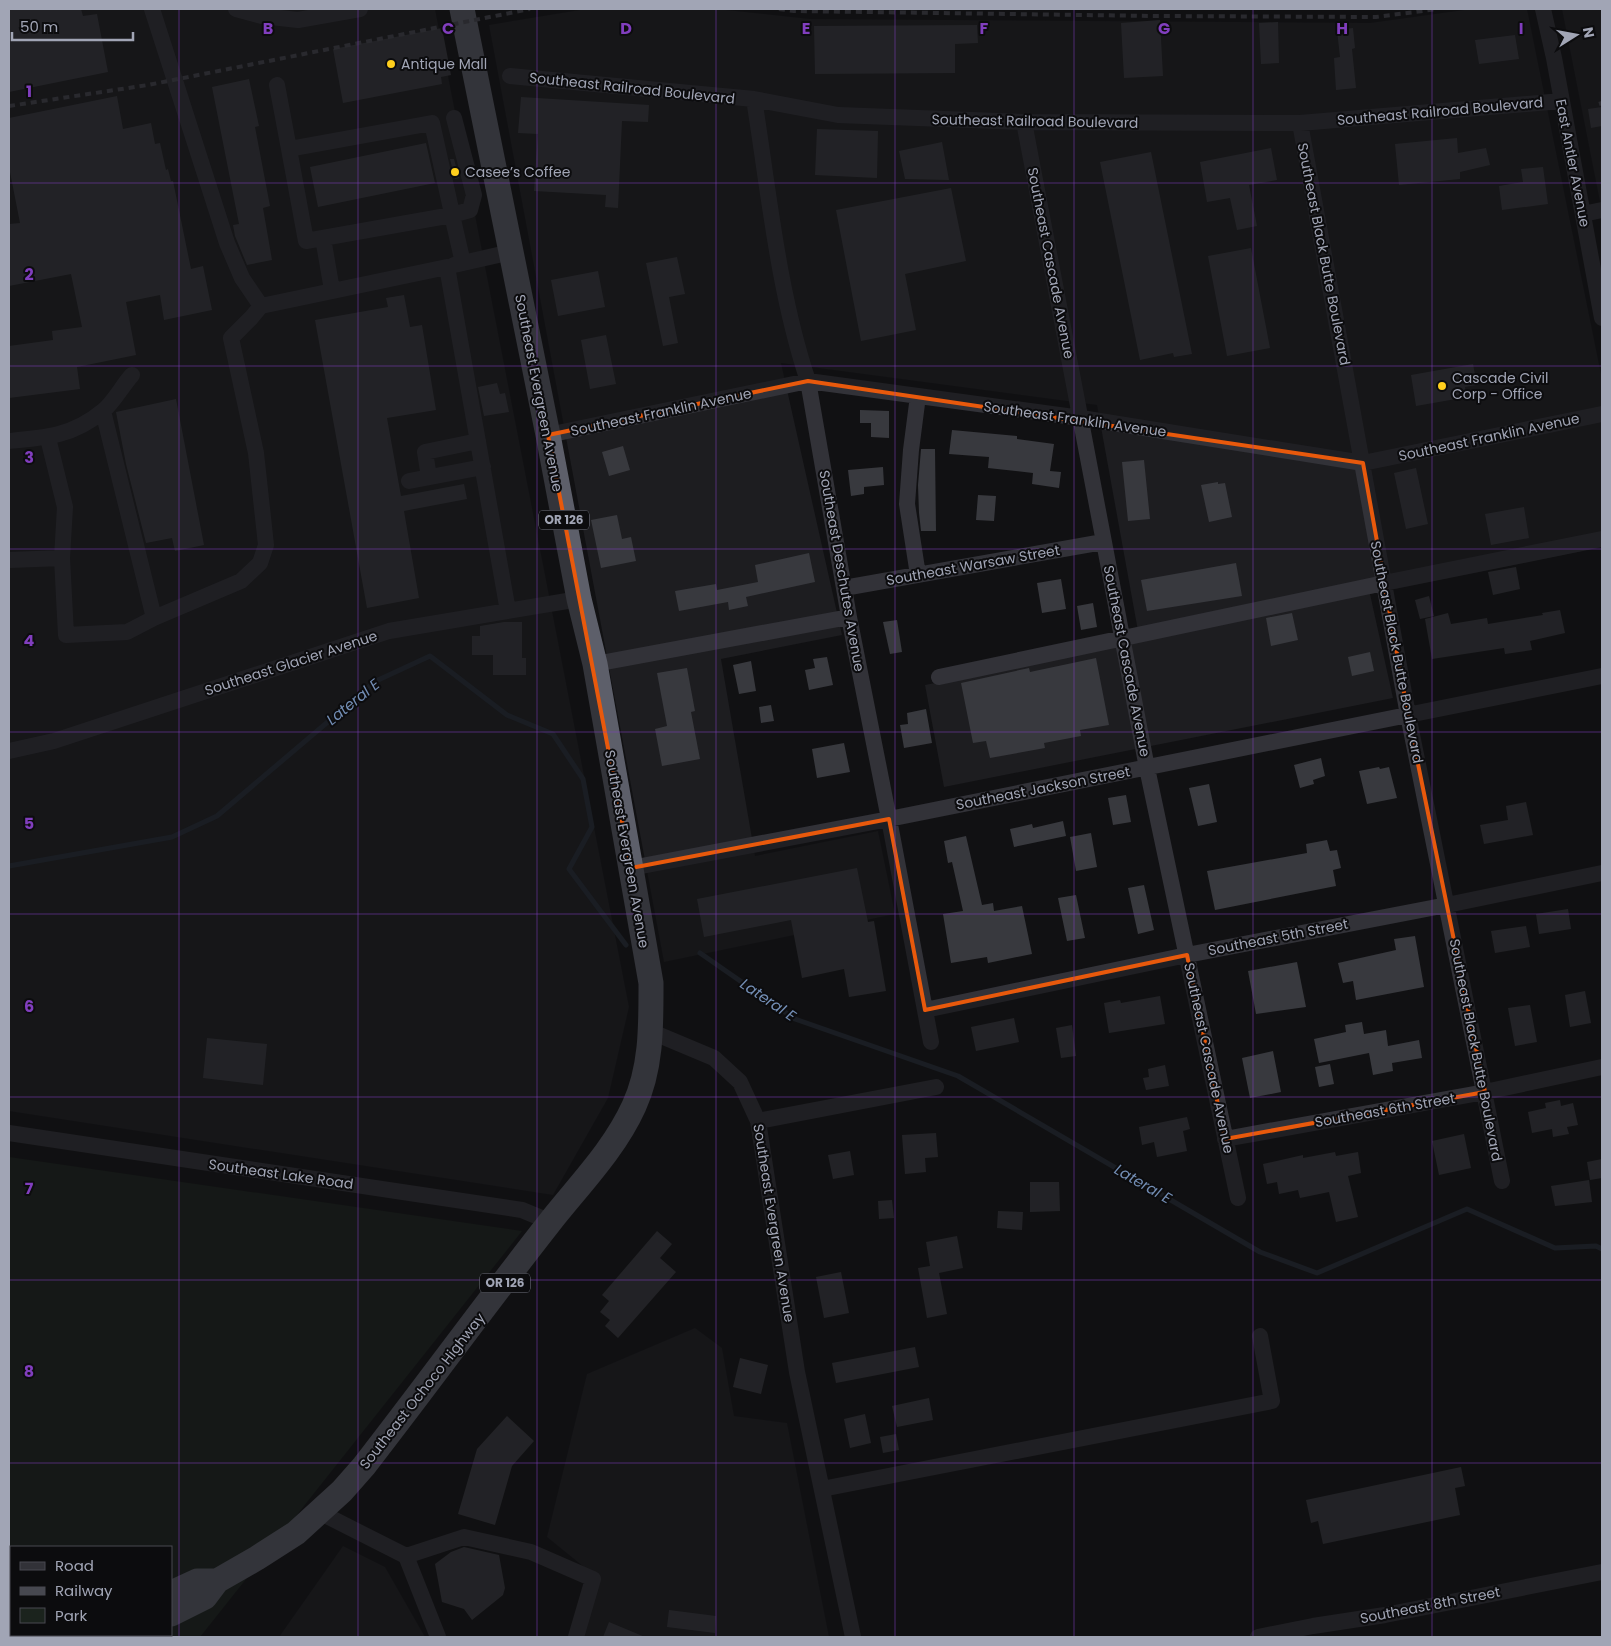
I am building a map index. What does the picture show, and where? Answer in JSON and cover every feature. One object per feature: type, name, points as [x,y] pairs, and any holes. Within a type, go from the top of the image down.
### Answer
[{"type":"highway","name":"Southeast Evergreen Avenue","points":[[462,9],[579,599],[595,664],[651,983],[652,1032]]},
{"type":"highway","name":"Southeast Ochoco Highway","points":[[172,1614],[205,1597],[217,1581],[296,1533],[342,1491],[364,1466],[616,1139],[634,1105],[644,1079],[652,1032]]},
{"type":"highway","name":"Southeast Ochoco Highway","points":[[172,1593],[197,1581],[217,1581]]},
{"type":"street","points":[[152,9],[227,243],[242,278],[261,306]]},
{"type":"street","points":[[236,9],[262,16],[298,20],[360,9]]},
{"type":"street","name":"East Antler Avenue","points":[[1543,9],[1602,318]]},
{"type":"street","name":"Southeast Railroad Boulevard","points":[[510,76],[754,99],[838,115],[1024,122],[1300,122],[1562,101]]},
{"type":"street","points":[[277,84],[306,241],[470,210],[474,195],[442,121]]},
{"type":"street","name":"Southeast Deschutes Avenue","points":[[754,99],[780,266],[799,354],[808,381],[848,617],[889,819],[931,1042]]},
{"type":"street","points":[[289,149],[482,112]]},
{"type":"street","points":[[442,121],[455,214],[455,265],[478,441],[508,611]]},
{"type":"street","name":"Southeast Cascade Avenue","points":[[1024,122],[1147,768],[1238,1198]]},
{"type":"street","name":"Southeast Black Butte Boulevard","points":[[1300,122],[1408,715],[1486,1092],[1502,1181]]},
{"type":"street","points":[[1583,214],[1602,210]]},
{"type":"street","points":[[323,238],[332,290]]},
{"type":"street","points":[[48,438],[65,507],[62,558],[66,635],[127,632],[154,618],[242,581],[260,563],[266,545],[256,453],[231,338],[261,306],[511,252]]},
{"type":"street","points":[[9,441],[48,438],[74,430],[103,411],[132,375]]},
{"type":"street","name":"Southeast Franklin Avenue","points":[[548,435],[808,381],[1081,418],[1363,463],[1602,414]]},
{"type":"street","points":[[918,396],[906,504],[918,575]]},
{"type":"street","points":[[103,411],[154,618]]},
{"type":"street","points":[[429,477],[425,452],[478,441]]},
{"type":"street","points":[[409,480],[483,467]]},
{"type":"street","points":[[939,677],[1602,539]]},
{"type":"street","name":"Southeast Warsaw Street","points":[[844,588],[1103,542]]},
{"type":"street","points":[[9,560],[62,558]]},
{"type":"street","name":"Southeast Glacier Avenue","points":[[9,751],[54,741],[388,631],[579,599]]},
{"type":"street","points":[[595,664],[848,617]]},
{"type":"street","name":"Southeast Jackson Street","points":[[631,868],[1147,768],[1602,676]]},
{"type":"street","name":"Southeast 5th Street","points":[[925,1010],[1187,955],[1602,873]]},
{"type":"street","name":"Southeast Evergreen Avenue","points":[[652,1032],[714,1058],[740,1082],[758,1121],[797,1372],[853,1637]]},
{"type":"street","name":"Southeast 6th Street","points":[[1225,1139],[1486,1092],[1602,1066]]},
{"type":"street","points":[[758,1121],[936,1087]]},
{"type":"street","name":"Southeast Lake Road","points":[[9,1134],[522,1210],[551,1222]]},
{"type":"street","points":[[822,1489],[1272,1401],[1260,1336]]},
{"type":"street","points":[[319,1512],[406,1556],[438,1637]]},
{"type":"street","points":[[406,1556],[464,1537],[532,1552],[593,1579],[576,1637]]},
{"type":"street","name":"Southeast 8th Street","points":[[1258,1637],[1385,1615],[1602,1572]]},
{"type":"highlighted area","points":[[808,381],[1363,463],[1408,715],[1485,1092],[1225,1139],[1187,955],[925,1010],[889,819],[631,868],[548,435]]},
{"type":"shaded area","points":[[9,9],[435,9],[629,1007],[608,1098],[553,1195],[9,1111]]},
{"type":"shaded area","points":[[586,9],[717,9],[810,19],[1370,23],[1471,9],[1527,9],[1602,379],[1602,547],[1370,594],[1393,698],[944,787],[925,685],[1140,642],[1097,405],[781,363],[842,635],[721,659],[755,856],[878,831],[895,914],[664,962],[489,25]]},
{"type":"shaded area","points":[[1562,9],[1602,9],[1602,212]]},
{"type":"shaded area","points":[[695,1328],[722,1348],[734,1416],[787,1423],[829,1637],[582,1637],[600,1580],[547,1537],[587,1374]]},
{"type":"shaded area","points":[[343,1546],[385,1567],[425,1637],[279,1637]]},
{"type":"green space","points":[[9,1157],[522,1231],[200,1637],[9,1637]]},
{"type":"building","points":[[9,9],[81,9],[83,16],[97,14],[108,72],[9,92]]},
{"type":"building","points":[[1160,20],[1163,76],[1124,78],[1121,23]]},
{"type":"building","points":[[1278,22],[1279,63],[1261,64],[1259,23]]},
{"type":"building","points":[[977,25],[978,43],[955,44],[955,73],[815,74],[814,26]]},
{"type":"building","points":[[442,28],[451,75],[441,77],[442,84],[343,103],[333,49]]},
{"type":"building","points":[[1353,28],[1355,48],[1352,49],[1356,88],[1336,90],[1334,58],[1340,57],[1337,30]]},
{"type":"building","points":[[1515,35],[1519,59],[1479,64],[1475,40]]},
{"type":"building","points":[[249,79],[259,126],[255,127],[270,206],[263,208],[272,260],[247,265],[235,236],[233,225],[239,224],[212,87]]},
{"type":"building","points":[[117,96],[123,129],[151,123],[155,144],[160,143],[166,170],[168,169],[171,181],[173,181],[191,269],[203,266],[212,310],[164,320],[160,295],[126,302],[136,355],[77,367],[80,389],[9,398],[9,346],[53,340],[52,331],[82,327],[71,274],[9,286],[9,224],[20,223],[9,167],[9,118]]},
{"type":"building","points":[[521,97],[649,105],[648,122],[622,121],[618,208],[605,207],[606,195],[534,191],[538,134],[518,133]]},
{"type":"building","points":[[1602,107],[1602,126],[1591,128],[1588,109]]},
{"type":"building","points":[[817,129],[878,131],[877,178],[815,175]]},
{"type":"building","points":[[1457,138],[1458,153],[1486,148],[1490,165],[1460,172],[1460,179],[1399,185],[1395,144]]},
{"type":"building","points":[[942,142],[949,180],[905,179],[899,151]]},
{"type":"building","points":[[426,143],[435,183],[318,207],[310,167]]},
{"type":"building","points":[[1271,148],[1277,180],[1249,185],[1257,226],[1237,230],[1230,198],[1207,202],[1200,162]]},
{"type":"building","points":[[1151,152],[1192,354],[1174,357],[1173,353],[1140,360],[1100,162]]},
{"type":"building","points":[[450,159],[454,159],[459,178],[455,179]]},
{"type":"building","points":[[1543,167],[1548,204],[1502,210],[1499,186],[1523,182],[1521,169]]},
{"type":"building","points":[[951,188],[966,261],[905,274],[916,330],[861,341],[836,210]]},
{"type":"building","points":[[1251,248],[1270,348],[1227,356],[1208,256]]},
{"type":"building","points":[[677,257],[685,294],[669,297],[678,343],[663,346],[646,263]]},
{"type":"building","points":[[598,271],[605,307],[558,316],[551,280]]},
{"type":"building","points":[[404,295],[410,327],[422,325],[436,410],[387,418],[401,496],[464,484],[467,499],[404,511],[419,598],[367,608],[315,320],[388,307],[386,298]]},
{"type":"building","points":[[606,335],[616,384],[590,389],[581,340]]},
{"type":"building","name":"Cascade Civil Corp - Office","points":[[1473,364],[1477,385],[1465,387],[1466,393],[1455,395],[1456,399],[1416,406],[1411,375]]},
{"type":"building","points":[[497,383],[500,394],[505,393],[509,412],[484,416],[478,387]]},
{"type":"building","points":[[176,399],[204,545],[175,551],[172,538],[146,543],[126,464],[116,412]]},
{"type":"building","points":[[860,410],[889,411],[889,438],[871,437],[871,423],[860,423]]},
{"type":"building","points":[[952,430],[1017,436],[1017,439],[1054,444],[1050,471],[1061,472],[1059,488],[1032,484],[1033,473],[988,468],[989,457],[949,454]]},
{"type":"building","points":[[623,446],[630,470],[609,476],[602,452]]},
{"type":"building","points":[[921,449],[935,449],[936,531],[921,531],[918,485]]},
{"type":"building","points":[[1144,460],[1150,519],[1128,521],[1122,462]]},
{"type":"building","points":[[883,467],[884,485],[864,487],[864,494],[851,496],[848,470]]},
{"type":"building","points":[[1416,468],[1428,524],[1406,529],[1394,473]]},
{"type":"building","points":[[1218,482],[1218,484],[1225,483],[1232,517],[1209,522],[1201,485]]},
{"type":"building","points":[[978,495],[996,496],[994,521],[976,520]]},
{"type":"building","points":[[1524,507],[1529,538],[1491,545],[1485,514]]},
{"type":"building","points":[[617,515],[622,539],[631,537],[636,561],[601,568],[591,520]]},
{"type":"building","points":[[809,553],[815,582],[746,597],[748,606],[729,610],[728,602],[679,611],[675,591],[716,584],[717,590],[758,582],[755,565]]},
{"type":"building","points":[[1236,563],[1242,596],[1147,611],[1141,580]]},
{"type":"building","points":[[1516,567],[1520,589],[1493,595],[1488,572]]},
{"type":"building","points":[[1061,579],[1066,609],[1042,613],[1037,583]]},
{"type":"building","points":[[1429,596],[1434,616],[1420,619],[1415,600]]},
{"type":"building","points":[[1093,603],[1097,627],[1081,630],[1077,606]]},
{"type":"building","points":[[1560,610],[1565,633],[1530,641],[1532,650],[1505,654],[1504,648],[1432,659],[1425,619],[1448,613],[1451,624],[1487,618],[1488,624],[1543,615],[1542,613]]},
{"type":"building","points":[[1292,613],[1298,640],[1271,646],[1266,618]]},
{"type":"building","points":[[897,620],[902,652],[890,654],[883,622]]},
{"type":"building","points":[[504,622],[522,622],[522,658],[526,658],[526,675],[493,675],[493,655],[472,655],[472,636],[480,636],[480,626]]},
{"type":"building","points":[[1370,652],[1374,671],[1352,676],[1348,657]]},
{"type":"building","points":[[827,657],[833,685],[809,690],[805,670],[815,668],[813,659]]},
{"type":"building","points":[[1096,658],[1109,725],[1080,730],[1081,736],[1044,743],[1045,748],[990,758],[986,741],[973,743],[961,683],[1029,668],[1030,672]]},
{"type":"building","points":[[751,661],[756,691],[739,694],[733,665]]},
{"type":"building","points":[[687,668],[695,711],[691,712],[700,759],[662,766],[655,729],[667,726],[657,673]]},
{"type":"building","points":[[771,705],[774,721],[761,723],[759,707]]},
{"type":"building","points":[[926,709],[932,743],[904,748],[900,725],[908,724],[907,713]]},
{"type":"building","points":[[844,743],[850,772],[817,778],[812,749]]},
{"type":"building","points":[[1321,758],[1325,776],[1313,780],[1314,784],[1300,788],[1294,765]]},
{"type":"building","points":[[1379,767],[1380,769],[1389,767],[1397,798],[1367,804],[1359,771]]},
{"type":"building","points":[[1209,784],[1217,822],[1198,826],[1189,788]]},
{"type":"building","points":[[1126,795],[1131,822],[1113,825],[1108,798]]},
{"type":"building","points":[[1526,802],[1533,835],[1484,844],[1480,825],[1508,820],[1506,806]]},
{"type":"building","points":[[1063,821],[1066,836],[1014,847],[1010,829],[1032,824],[1033,828]]},
{"type":"building","points":[[1091,833],[1097,867],[1076,871],[1070,837]]},
{"type":"building","points":[[966,836],[982,905],[993,903],[994,911],[1022,906],[1032,954],[988,963],[987,957],[951,963],[943,914],[963,911],[952,862],[948,863],[944,841]]},
{"type":"building","points":[[1327,840],[1330,851],[1337,850],[1341,868],[1333,870],[1336,886],[1215,910],[1207,871],[1307,853],[1306,844]]},
{"type":"building","points":[[857,868],[868,922],[874,921],[886,991],[849,997],[844,969],[802,978],[791,920],[704,937],[697,899]]},
{"type":"building","points":[[1144,885],[1154,930],[1138,934],[1128,888]]},
{"type":"building","points":[[1076,895],[1085,938],[1067,941],[1058,898]]},
{"type":"building","points":[[1568,909],[1571,929],[1539,934],[1536,914]]},
{"type":"building","points":[[1526,926],[1530,947],[1495,953],[1491,931]]},
{"type":"building","points":[[1415,936],[1424,987],[1356,1000],[1353,981],[1343,983],[1338,963],[1396,950],[1394,939]]},
{"type":"building","points":[[1297,962],[1306,1007],[1256,1014],[1248,971]]},
{"type":"building","points":[[1585,991],[1591,1023],[1570,1027],[1565,995]]},
{"type":"building","points":[[1160,996],[1165,1024],[1109,1033],[1104,1003],[1120,1000],[1121,1003]]},
{"type":"building","points":[[1530,1005],[1537,1042],[1515,1046],[1508,1008]]},
{"type":"building","points":[[1014,1018],[1019,1042],[976,1051],[971,1027]]},
{"type":"building","points":[[1362,1022],[1364,1034],[1386,1030],[1388,1046],[1419,1040],[1422,1058],[1392,1063],[1393,1071],[1373,1075],[1369,1053],[1319,1063],[1314,1039],[1346,1032],[1345,1025]]},
{"type":"building","points":[[1072,1025],[1076,1056],[1061,1058],[1056,1028]]},
{"type":"building","points":[[207,1038],[267,1044],[263,1085],[203,1078]]},
{"type":"building","points":[[1273,1051],[1281,1092],[1250,1098],[1242,1058]]},
{"type":"building","points":[[1330,1064],[1334,1084],[1319,1087],[1315,1067]]},
{"type":"building","points":[[1165,1065],[1169,1086],[1146,1090],[1143,1078],[1149,1077],[1148,1069]]},
{"type":"building","points":[[1560,1100],[1561,1106],[1573,1103],[1578,1125],[1567,1127],[1569,1134],[1553,1137],[1552,1129],[1532,1133],[1528,1112],[1546,1108],[1545,1103]]},
{"type":"building","points":[[1187,1117],[1190,1129],[1183,1131],[1187,1151],[1157,1157],[1154,1142],[1142,1145],[1139,1127]]},
{"type":"building","points":[[936,1133],[938,1157],[925,1158],[926,1172],[905,1174],[902,1135]]},
{"type":"building","points":[[1464,1134],[1471,1168],[1439,1175],[1432,1141]]},
{"type":"building","points":[[850,1151],[854,1175],[833,1179],[828,1155]]},
{"type":"building","points":[[1335,1152],[1336,1156],[1358,1152],[1361,1173],[1348,1176],[1358,1217],[1336,1222],[1329,1192],[1300,1198],[1298,1190],[1279,1194],[1277,1182],[1267,1184],[1263,1164],[1303,1155],[1303,1158]]},
{"type":"building","points":[[1602,1159],[1602,1178],[1590,1180],[1587,1162]]},
{"type":"building","points":[[1589,1180],[1592,1202],[1555,1206],[1551,1186]]},
{"type":"building","points":[[1030,1182],[1059,1182],[1060,1211],[1030,1212]]},
{"type":"building","points":[[892,1200],[894,1218],[879,1219],[878,1201]]},
{"type":"building","points":[[998,1211],[1023,1212],[1022,1230],[997,1228]]},
{"type":"building","points":[[657,1231],[672,1244],[660,1258],[676,1272],[618,1338],[605,1326],[610,1320],[600,1312],[609,1301],[602,1295]]},
{"type":"building","points":[[957,1236],[963,1268],[939,1273],[947,1314],[927,1318],[918,1268],[930,1266],[926,1242]]},
{"type":"building","points":[[841,1272],[849,1313],[824,1318],[816,1277]]},
{"type":"building","points":[[915,1347],[919,1367],[836,1383],[832,1363]]},
{"type":"building","points":[[740,1358],[768,1365],[761,1394],[733,1387]]},
{"type":"building","points":[[929,1398],[933,1420],[897,1427],[892,1406]]},
{"type":"building","points":[[865,1414],[871,1443],[850,1448],[844,1419]]},
{"type":"building","points":[[507,1416],[534,1441],[512,1466],[495,1525],[458,1514],[477,1449]]},
{"type":"building","points":[[896,1434],[899,1450],[883,1453],[880,1437]]},
{"type":"building","points":[[1461,1467],[1465,1486],[1455,1488],[1460,1515],[1323,1544],[1318,1521],[1311,1523],[1306,1500]]},
{"type":"building","points":[[464,1547],[499,1555],[505,1588],[503,1595],[472,1620],[464,1609],[442,1602],[435,1564],[451,1552]]},
{"type":"building","points":[[669,1610],[716,1616],[715,1633],[667,1627]]},
{"type":"building","points":[[609,1622],[645,1637],[603,1637]]},
{"type":"waterway","name":"Lateral E","points":[[9,866],[172,837],[217,816],[376,681],[430,656],[507,715],[553,734],[583,779],[592,827],[569,869],[626,945]]},
{"type":"waterway","name":"Lateral E","points":[[700,953],[795,1019],[958,1076],[1260,1252],[1317,1273],[1467,1209],[1555,1248],[1596,1246],[1602,1249]]},
{"type":"railway","points":[[9,106],[148,85],[530,9]]},
{"type":"railway","points":[[779,9],[794,11],[1155,16],[1376,17],[1438,9]]},
{"type":"place","name":"Antique Mall","points":[[391,64]]},
{"type":"place","name":"Casee’s Coffee","points":[[455,172]]},
{"type":"place","name":"Cascade Civil Corp - Office","points":[[1442,386]]}]
